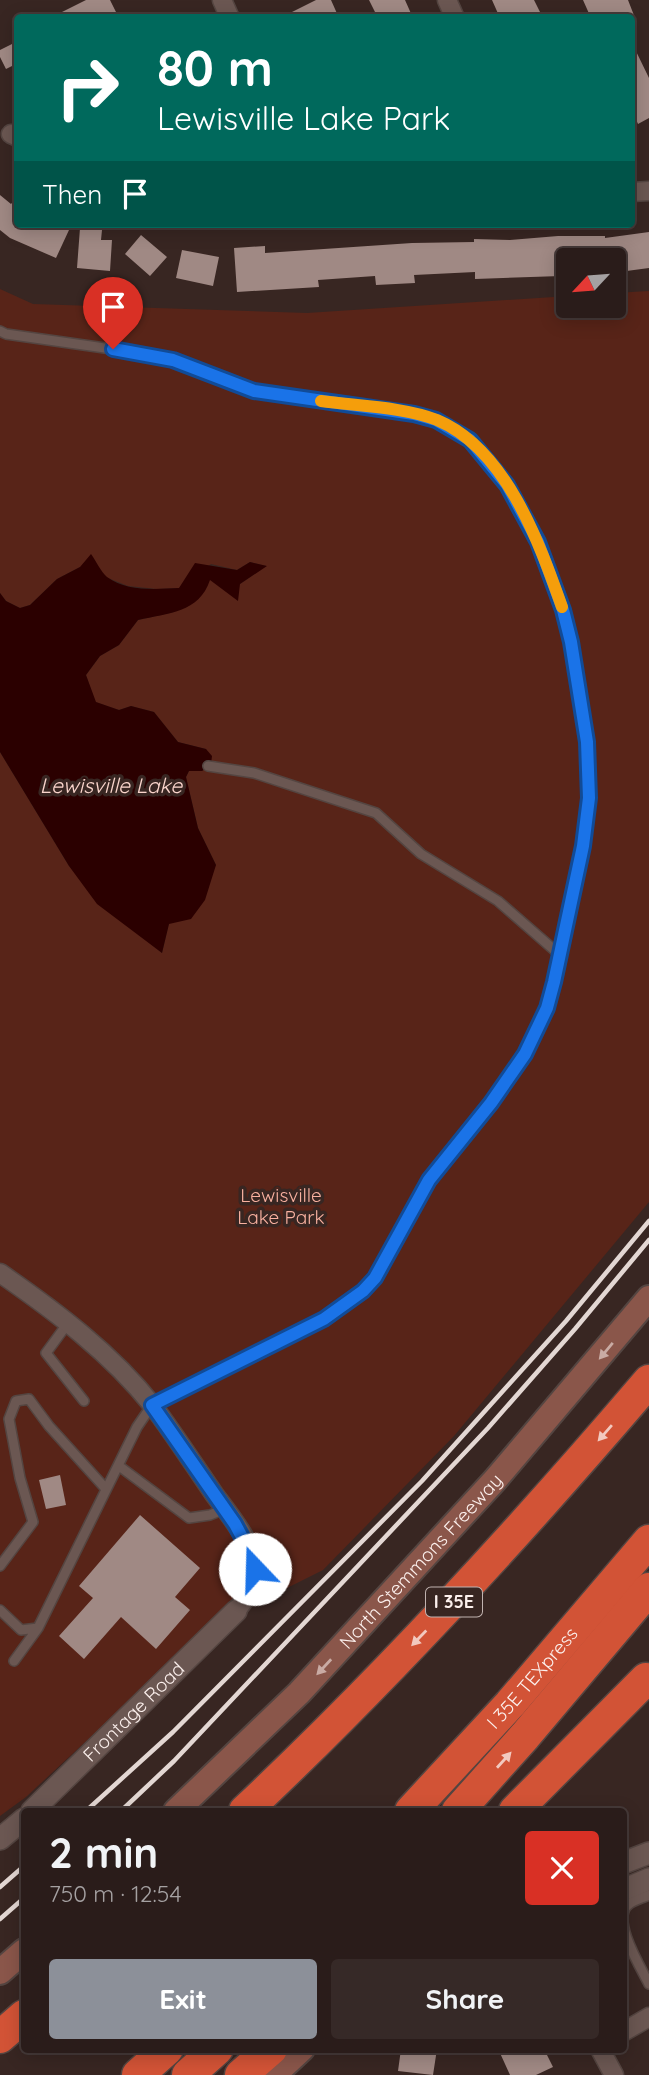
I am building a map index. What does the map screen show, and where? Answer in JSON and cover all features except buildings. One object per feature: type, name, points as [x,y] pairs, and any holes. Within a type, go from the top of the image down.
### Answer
[{"type":"highway","name":"I 35E","points":[[248,1808],[374,1685],[453,1603],[649,1381]]},
{"type":"highway","name":"I 35E TEXpress","points":[[414,1808],[510,1704],[649,1541]]},
{"type":"highway","points":[[461,1808],[649,1589]]},
{"type":"highway","points":[[518,1808],[648,1677]]},
{"type":"highway","points":[[0,2037],[21,2019]]},
{"type":"highway","points":[[138,2075],[163,2053]]},
{"type":"highway","points":[[188,2075],[213,2053]]},
{"type":"highway","points":[[241,2075],[266,2053]]},
{"type":"main road","name":"North Stemmons Freeway","points":[[179,1808],[318,1673],[495,1480],[649,1298]]},
{"type":"main road","points":[[537,1808],[648,1677]]},
{"type":"main road","points":[[0,1972],[21,1954]]},
{"type":"main road","points":[[274,2075],[298,2053]]},
{"type":"street","points":[[225,8],[242,0]]},
{"type":"street","points":[[0,1273],[101,1351],[152,1405],[225,1510],[252,1556],[255,1569],[248,1593],[236,1611]]},
{"type":"street","name":"Frontage Road","points":[[35,1808],[236,1611]]},
{"type":"street","points":[[1,1836],[21,1821]]},
{"type":"street","points":[[627,1861],[649,1853]]},
{"type":"street","points":[[627,1888],[649,1879]]},
{"type":"street","points":[[627,2030],[649,2017]]},
{"type":"street","points":[[603,2053],[614,2075]]},
{"type":"lane","points":[[2,334],[162,358],[197,369],[228,383],[276,395],[414,414],[436,420],[470,440],[507,485],[538,542],[563,610],[587,742],[589,798],[584,840],[547,1008],[525,1054],[498,1095],[429,1180],[375,1278],[346,1305],[324,1319],[152,1405],[137,1427],[38,1628],[14,1661]]},
{"type":"lane","points":[[208,766],[254,773],[376,813],[421,854],[498,901],[560,955]]},
{"type":"lane","points":[[68,1323],[47,1353],[84,1401]]},
{"type":"lane","points":[[0,1566],[33,1522],[20,1478],[9,1419],[16,1401],[29,1399],[48,1426],[106,1489]]},
{"type":"lane","points":[[119,1466],[189,1518],[225,1510]]},
{"type":"lane","points":[[0,1610],[22,1630],[38,1628]]},
{"type":"lane","points":[[627,1906],[649,1895]]},
{"type":"lane","points":[[627,1939],[649,1984]]},
{"type":"green space","name":"Lewisville Lake Park","points":[[0,289],[33,304],[307,313],[556,297],[556,318],[626,318],[626,292],[649,291],[649,1202],[454,1436],[323,1570],[209,1627],[26,1797],[0,1816],[0,752],[69,866],[129,926],[162,953],[169,923],[216,865],[198,828],[186,777],[189,771],[202,771],[211,764],[206,749],[178,742],[154,712],[131,706],[119,710],[95,702],[86,675],[100,656],[119,645],[138,620],[174,612],[210,579],[240,584],[266,566],[250,562],[237,570],[211,564],[179,588],[157,589],[128,586],[80,567],[57,579],[30,605],[20,608],[6,601],[0,593]]},
{"type":"water","name":"Lewisville Lake","points":[[91,554],[107,577],[123,585],[142,588],[179,588],[195,563],[237,570],[250,562],[267,566],[240,584],[238,601],[210,580],[198,599],[181,610],[138,620],[119,645],[100,656],[86,675],[96,702],[119,710],[131,706],[154,712],[178,742],[206,749],[212,756],[211,764],[202,771],[189,771],[186,777],[198,828],[216,865],[205,900],[191,919],[169,924],[162,953],[97,904],[69,866],[0,752],[0,593],[6,601],[20,608],[30,605],[57,579],[80,567]]},
{"type":"railway","points":[[89,1808],[173,1732],[422,1481],[566,1321],[649,1221]]},
{"type":"railway","points":[[124,1808],[174,1761],[488,1428],[649,1240]]},
{"type":"railway","points":[[0,1887],[21,1869]]},
{"type":"railway","points":[[0,1919],[21,1901]]},
{"type":"slow traffic","points":[[321,401],[414,414],[436,420],[470,440],[507,485],[524,514],[538,542],[562,607]]},
{"type":"route","points":[[113,349],[173,360],[254,391],[414,414],[436,420],[470,440],[507,485],[538,542],[563,610],[571,642],[587,742],[589,798],[586,829],[554,982],[538,1030],[511,1077],[429,1180],[375,1278],[363,1291],[324,1319],[152,1405],[235,1524],[252,1556],[255,1569]]}]
